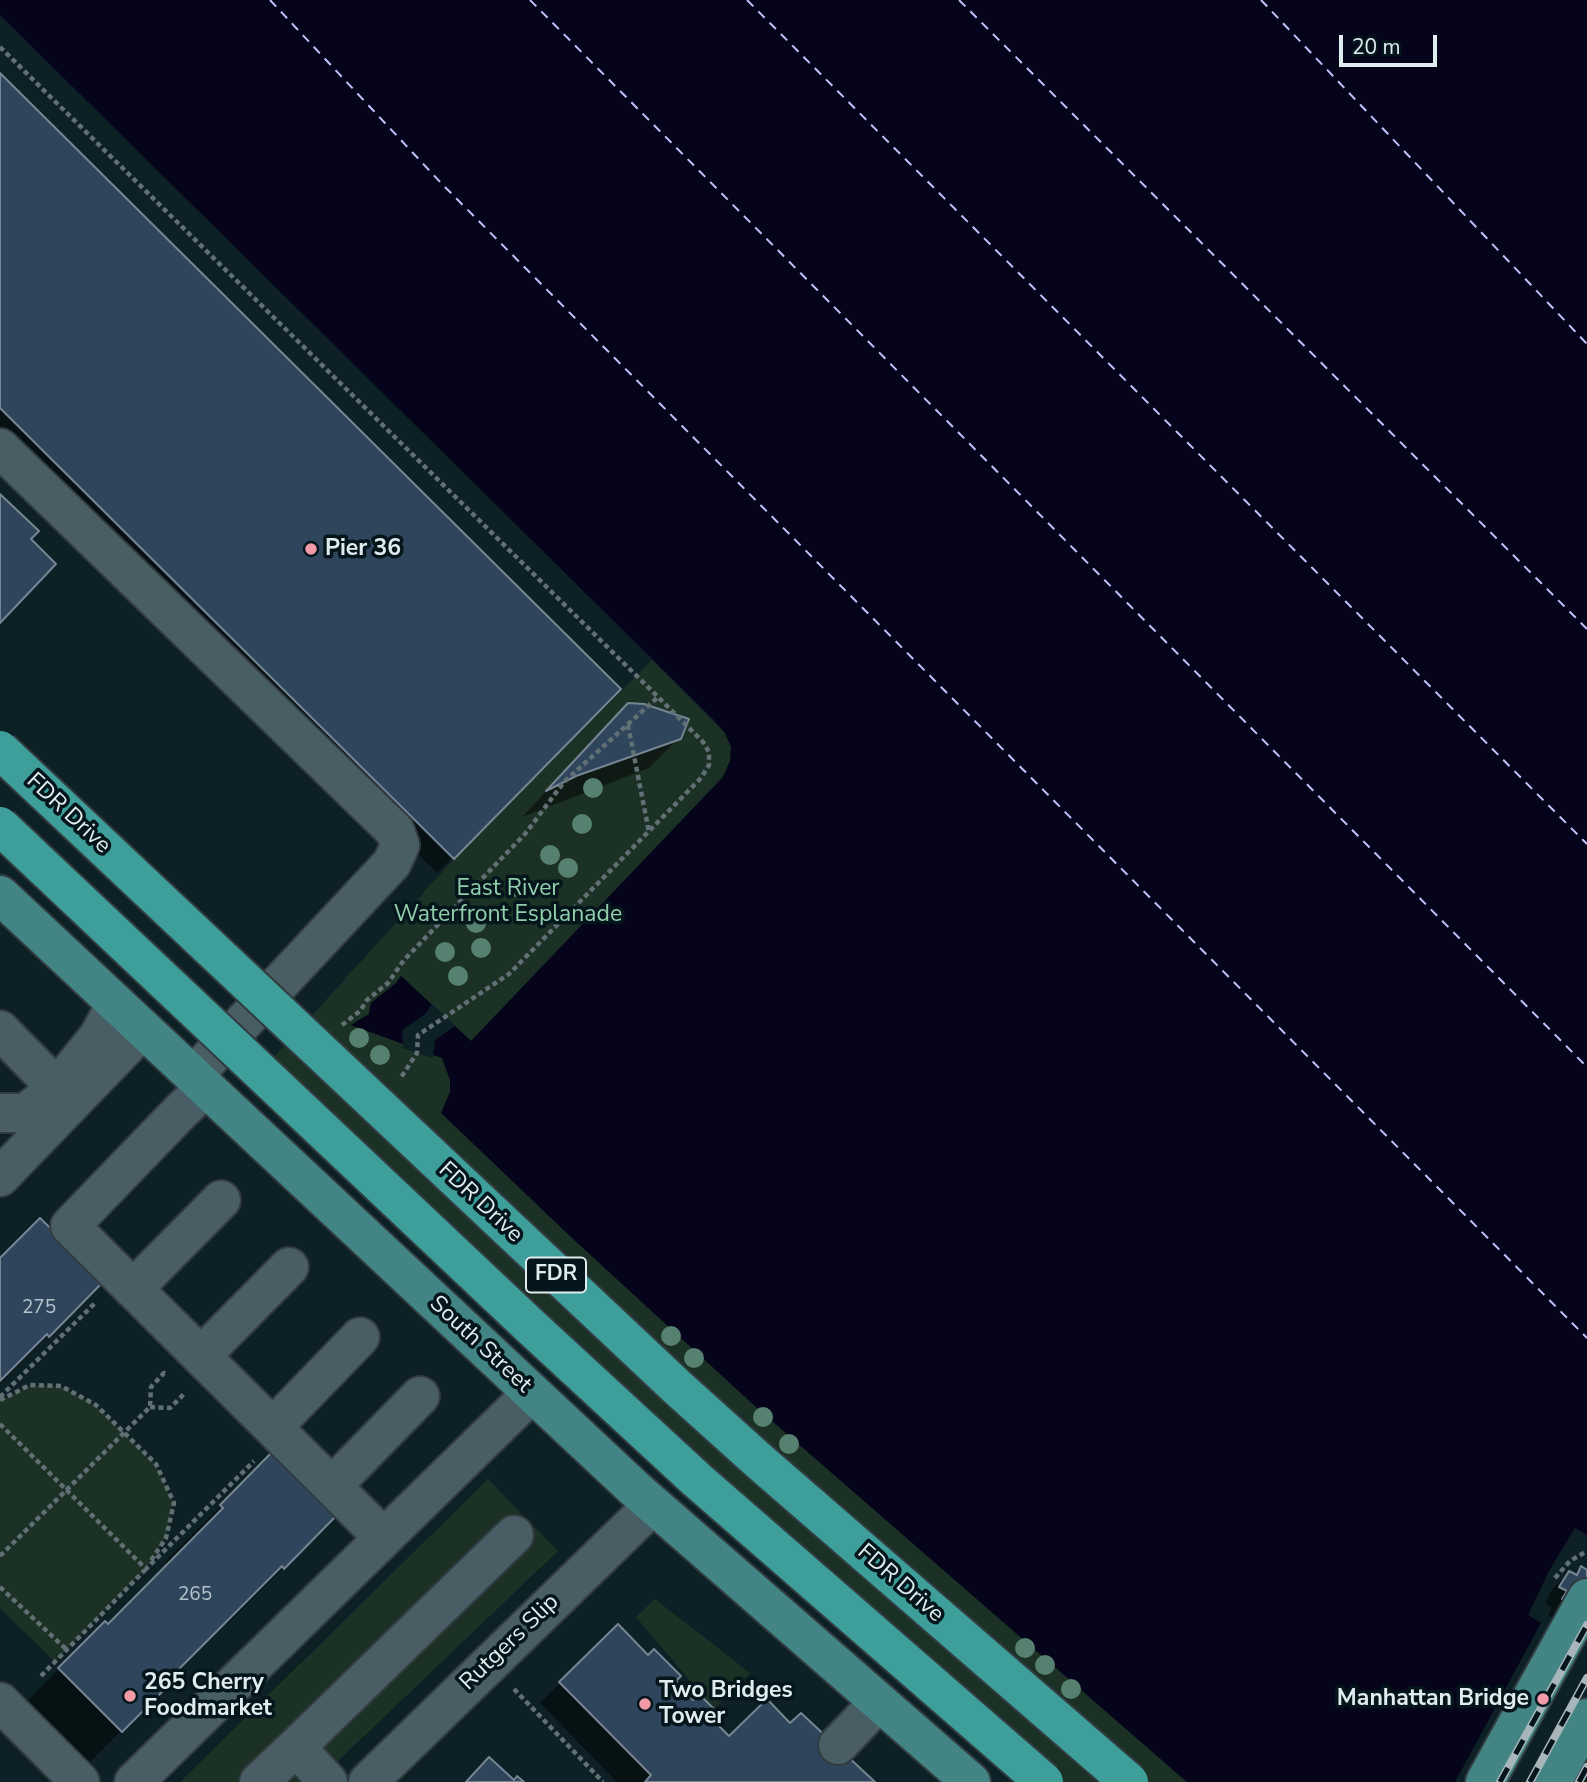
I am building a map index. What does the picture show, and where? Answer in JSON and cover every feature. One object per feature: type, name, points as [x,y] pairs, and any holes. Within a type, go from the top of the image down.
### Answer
[{"type":"highway","name":"FDR Drive","points":[[0,750],[678,1388],[1129,1782]]},
{"type":"highway","name":"FDR","points":[[0,826],[696,1480],[1044,1782]]},
{"type":"main road","name":"South Street","points":[[0,895],[653,1505],[971,1782]]},
{"type":"main road","points":[[1485,1782],[1587,1598]]},
{"type":"main road","points":[[1552,1782],[1587,1718]]},
{"type":"street","points":[[0,448],[395,831],[400,845],[391,863],[199,1082],[179,1113],[70,1226],[383,1536]]},
{"type":"street","points":[[0,1114],[26,1113],[57,1088],[98,1037],[129,1016]]},
{"type":"street","points":[[0,1177],[129,1016]]},
{"type":"street","points":[[0,1030],[57,1088]]},
{"type":"street","points":[[133,1289],[221,1200]]},
{"type":"street","points":[[201,1356],[289,1266]]},
{"type":"street","points":[[273,1427],[360,1337]]},
{"type":"street","points":[[134,1782],[532,1393]]},
{"type":"street","points":[[332,1486],[420,1396]]},
{"type":"street","name":"Rutgers Slip","points":[[368,1782],[653,1505]]},
{"type":"street","points":[[259,1782],[514,1535]]},
{"type":"street","points":[[0,1702],[80,1782]]},
{"type":"street","points":[[838,1745],[879,1702]]},
{"type":"street","points":[[296,1746],[328,1782]]},
{"type":"path","points":[[0,47],[658,697],[709,752],[709,765],[701,778],[509,974],[418,1035],[417,1053],[397,1083]]},
{"type":"path","points":[[338,1031],[344,1023],[360,1012],[367,1000],[388,983],[404,960],[525,835],[564,782],[658,697]]},
{"type":"path","points":[[628,724],[649,832]]},
{"type":"path","points":[[0,1398],[96,1302]]},
{"type":"path","points":[[150,1407],[151,1387],[164,1373],[171,1379]]},
{"type":"path","points":[[0,1398],[30,1385],[61,1386],[96,1405],[156,1464],[174,1503],[166,1538],[146,1569]]},
{"type":"path","points":[[178,1386],[195,1403]]},
{"type":"path","points":[[0,1556],[150,1407],[170,1408],[185,1393]]},
{"type":"path","points":[[0,1424],[146,1569]]},
{"type":"path","points":[[41,1676],[255,1462],[245,1452]]},
{"type":"path","points":[[0,1587],[66,1650]]},
{"type":"path","points":[[510,1686],[603,1782]]},
{"type":"green space","name":"East River Waterfront Esplanade","points":[[652,660],[725,733],[731,747],[730,761],[723,777],[471,1041],[401,976],[371,1003],[369,1014],[351,1025],[442,1058],[450,1079],[450,1092],[442,1113],[571,1237],[756,1407],[1187,1782],[1031,1782],[256,1077],[454,859]]},
{"type":"green space","points":[[30,1385],[61,1386],[96,1405],[156,1464],[174,1503],[166,1538],[146,1569],[55,1662],[0,1608],[0,1400]]},
{"type":"green space","points":[[488,1479],[558,1551],[316,1782],[180,1782]]},
{"type":"green space","points":[[655,1599],[750,1673],[714,1709],[636,1617]]},
{"type":"water","points":[[0,0],[1587,0],[1587,1782],[1187,1782],[756,1407],[441,1113],[450,1092],[450,1080],[442,1058],[351,1025],[369,1014],[371,1003],[401,976],[471,1041],[723,777],[730,761],[731,747],[725,733],[713,719],[0,15]]},
{"type":"pier","points":[[432,1004],[455,1026],[435,1040],[433,1058],[403,1048],[402,1030],[425,1014]]},
{"type":"pier","name":"Manhattan Bridge","points":[[1575,1528],[1587,1535],[1587,1782],[1455,1782],[1541,1623],[1528,1615],[1549,1571]]},
{"type":"building","name":"Pier 36","points":[[0,73],[621,689],[454,859],[0,408]]},
{"type":"building","points":[[0,494],[39,531],[31,539],[56,564],[0,623]]},
{"type":"building","points":[[628,703],[644,704],[689,719],[681,739],[576,776],[546,791]]},
{"type":"building","points":[[40,1218],[104,1281],[49,1337],[47,1334],[0,1381],[0,1258]]},
{"type":"building","points":[[275,1449],[339,1513],[167,1681],[170,1684],[122,1732],[58,1668],[105,1621],[108,1624],[223,1508],[220,1505]]},
{"type":"building","points":[[1581,1566],[1587,1570],[1587,1608],[1579,1608],[1562,1599],[1567,1591],[1559,1587],[1569,1571],[1577,1575]]},
{"type":"building","name":"Two Bridges Tower","points":[[618,1624],[648,1655],[654,1649],[681,1676],[676,1681],[693,1700],[699,1694],[714,1709],[708,1715],[729,1736],[767,1699],[790,1723],[801,1713],[875,1782],[645,1782],[651,1775],[559,1682]]},
{"type":"building","points":[[489,1757],[514,1780],[517,1776],[524,1782],[466,1782]]},
{"type":"ferry route","points":[[270,0],[442,184],[1587,1338]]},
{"type":"ferry route","points":[[530,0],[1587,1067]]},
{"type":"ferry route","points":[[747,0],[1587,844]]},
{"type":"ferry route","points":[[959,0],[1587,629]]},
{"type":"ferry route","points":[[1261,0],[1587,344]]},
{"type":"railway","points":[[1500,1782],[1587,1625]]},
{"type":"railway","points":[[1530,1782],[1587,1678]]},
{"type":"railway","points":[[1579,1782],[1587,1767]]},
{"type":"place","name":"Pier 36","points":[[311,549]]},
{"type":"place","name":"265 Cherry Foodmarket","points":[[130,1696]]},
{"type":"place","name":"Manhattan Bridge","points":[[1543,1699]]},
{"type":"place","name":"Two Bridges Tower","points":[[645,1704]]}]
